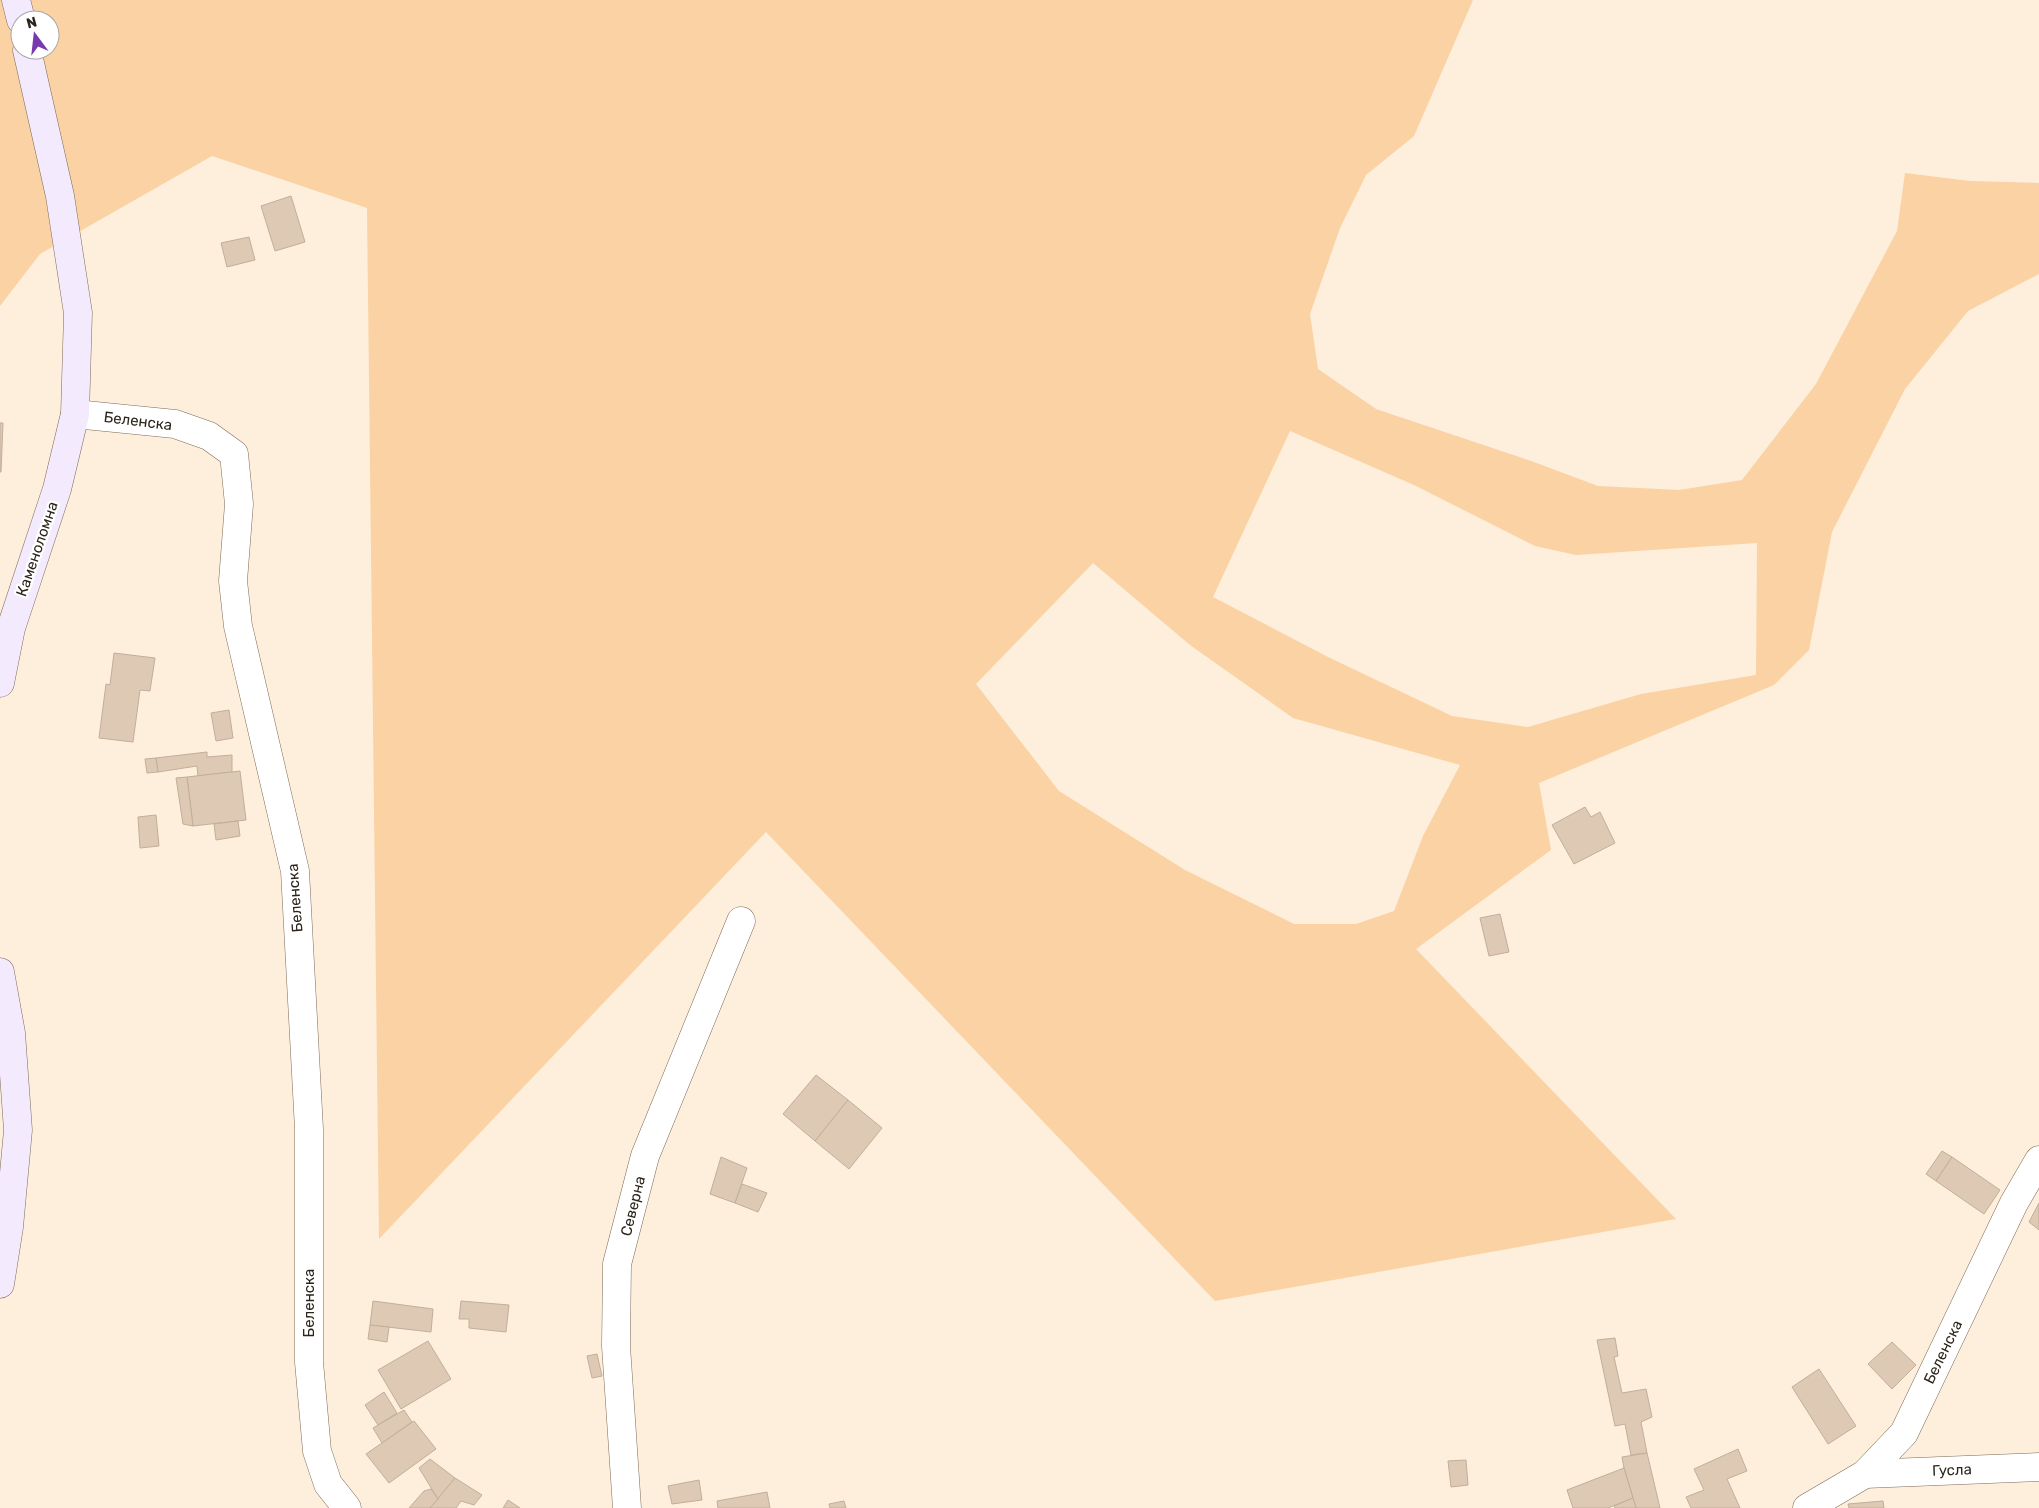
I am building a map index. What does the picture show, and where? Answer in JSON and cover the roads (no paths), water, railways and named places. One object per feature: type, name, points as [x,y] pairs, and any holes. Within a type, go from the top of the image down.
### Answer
[{"type":"main road","name":"Каменоломна","points":[[0,683],[11,628],[57,489],[75,414],[78,313],[60,196],[29,60]]},
{"type":"main road","points":[[0,972],[11,1033],[18,1130],[9,1227],[0,1284]]},
{"type":"street","name":"Беленска","points":[[75,414],[175,424],[209,436],[234,454],[239,504],[233,581],[238,626],[295,871],[303,1060],[309,1129],[309,1362],[314,1424],[317,1451],[328,1484],[347,1508]]},
{"type":"street","name":"Северна","points":[[627,1508],[616,1346],[618,1264],[645,1156],[741,921]]},
{"type":"street","name":"Беленска","points":[[1807,1508],[1865,1474],[1904,1433],[2014,1203],[2039,1160]]},
{"type":"street","name":"Гусла","points":[[1865,1474],[2039,1466]]}]
